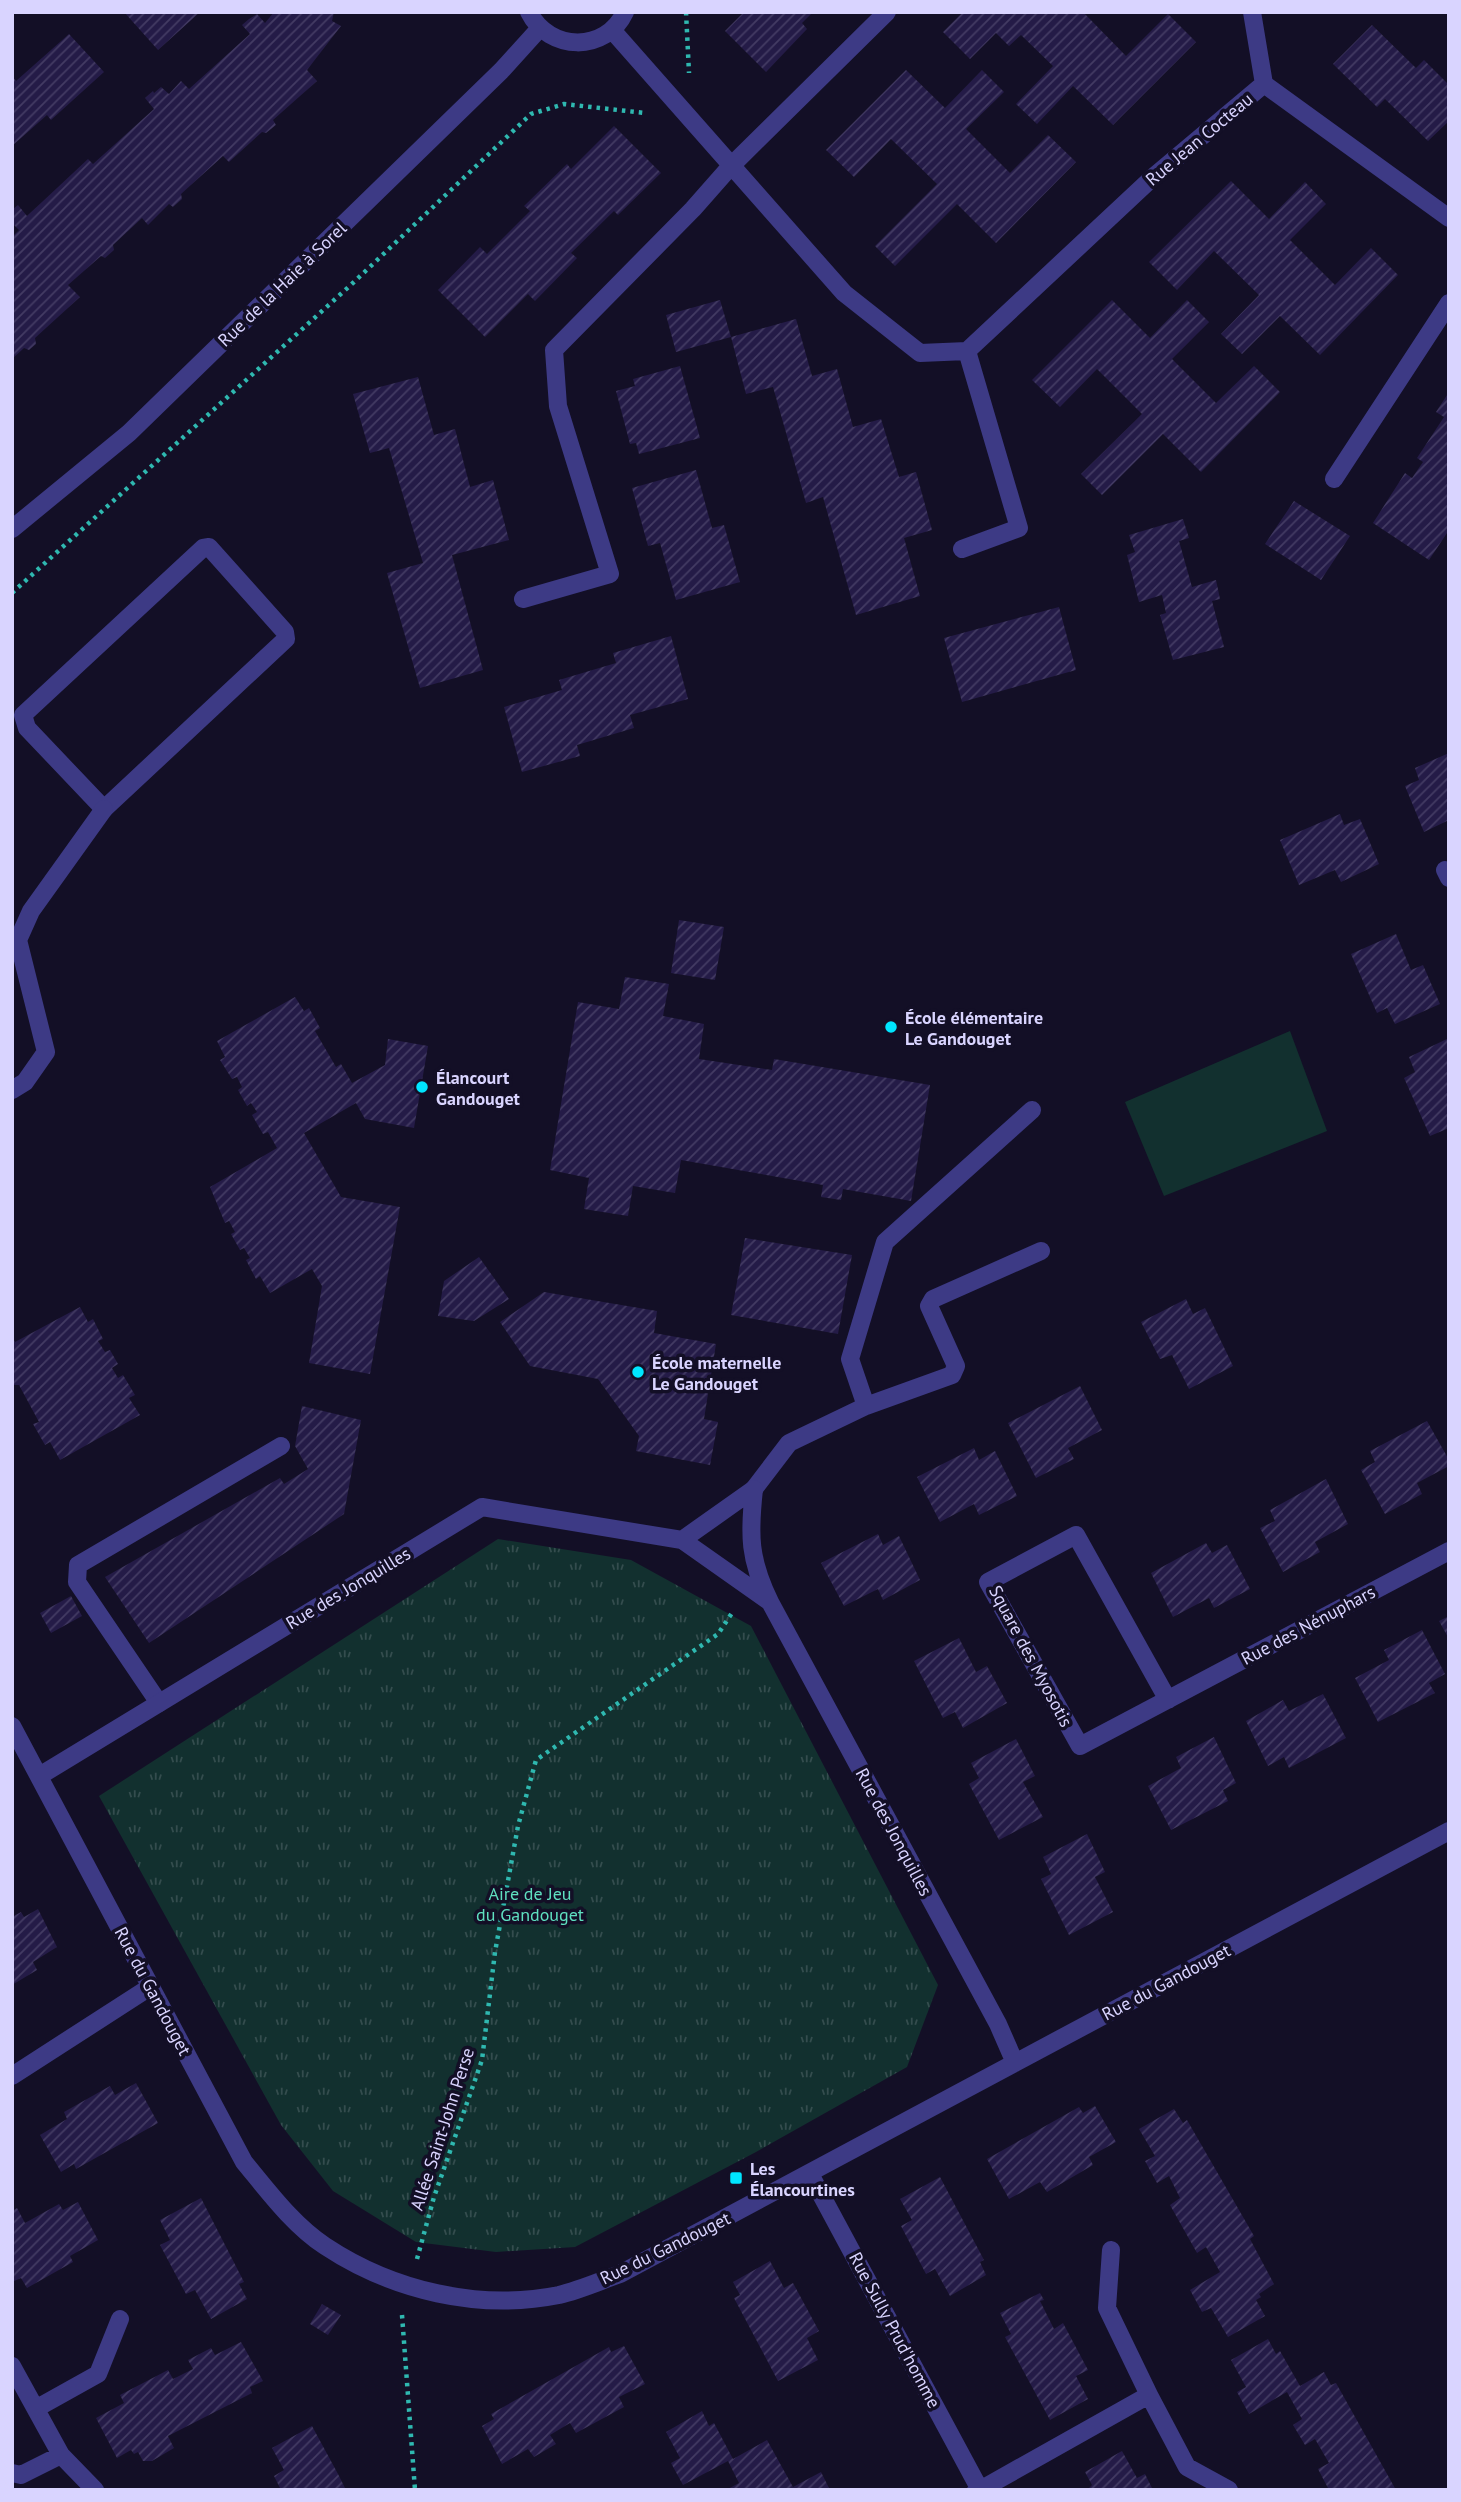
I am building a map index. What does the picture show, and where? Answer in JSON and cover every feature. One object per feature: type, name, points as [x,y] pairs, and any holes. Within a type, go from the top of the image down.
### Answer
[{"type":"street","points":[[529,12],[540,28],[568,43],[599,39],[612,30],[625,12]]},
{"type":"street","points":[[523,599],[610,574],[558,406],[554,350],[693,209],[730,167],[887,12]]},
{"type":"street","points":[[1252,12],[1264,84]]},
{"type":"street","name":"Rue de la Haie à Sorel","points":[[12,529],[129,433],[501,71],[540,28]]},
{"type":"street","points":[[612,30],[673,97],[730,167],[844,293],[920,353],[967,351],[1019,528],[962,549]]},
{"type":"street","name":"Rue Jean Cocteau","points":[[967,351],[1151,179],[1264,84],[1448,216]]},
{"type":"street","points":[[1334,479],[1449,303]]},
{"type":"street","points":[[12,1090],[25,1082],[46,1052],[18,940],[31,911],[104,809],[286,639],[285,632],[214,548],[204,548],[23,715],[27,728],[104,809]]},
{"type":"street","points":[[866,1406],[850,1359],[885,1242],[1032,1110]]},
{"type":"street","points":[[682,1540],[754,1489],[789,1443],[866,1406],[952,1375],[956,1366],[929,1306],[933,1298],[1041,1251]]},
{"type":"street","points":[[159,1703],[77,1582],[78,1565],[281,1446]]},
{"type":"street","name":"Rue des Jonquilles","points":[[754,1489],[749,1533],[753,1564],[770,1602],[998,2024],[1015,2063]]},
{"type":"street","name":"Rue des Jonquilles","points":[[41,1775],[482,1507],[682,1540],[770,1602]]},
{"type":"street","name":"Square des Myosotis","points":[[1076,1535],[1168,1700],[1080,1746],[988,1582],[1076,1535]]},
{"type":"street","name":"Rue des Nénuphars","points":[[1168,1700],[1449,1551]]},
{"type":"street","name":"Rue du Gandouget","points":[[12,1726],[41,1775],[244,2162],[280,2206],[324,2245],[410,2288],[463,2297],[512,2301],[561,2294],[620,2274],[1449,1830]]},
{"type":"street","points":[[12,2076],[150,1987]]},
{"type":"street","name":"Rue Sully Prud'homme","points":[[810,2174],[978,2489],[1149,2395]]},
{"type":"street","points":[[1111,2250],[1107,2308],[1149,2395],[1187,2467],[1229,2490]]},
{"type":"street","points":[[37,2408],[98,2374],[120,2319]]},
{"type":"street","points":[[12,2366],[61,2455],[95,2490]]},
{"type":"street","points":[[12,2473],[21,2474],[61,2455]]},
{"type":"path","points":[[12,593],[354,282],[531,114],[564,104],[655,114],[690,77],[686,12]]},
{"type":"path","name":"Allée Saint-John Perse","points":[[415,2490],[400,2321],[434,2197],[482,2060],[502,1914],[518,1826],[536,1760],[718,1634],[748,1589]]},
{"type":"green space","points":[[1290,1031],[1327,1131],[1164,1196],[1125,1102]]},
{"type":"green space","name":"Aire de Jeu du Gandouget","points":[[498,1539],[631,1560],[751,1626],[938,1985],[907,2067],[756,2152],[575,2247],[496,2252],[416,2242],[333,2191],[281,2125],[99,1796]]},
{"type":"building","points":[[124,12],[200,12],[158,50]]},
{"type":"building","points":[[274,12],[334,12],[332,21],[341,26],[307,70],[317,81],[273,120],[276,125],[266,133],[262,132],[229,162],[223,156],[181,194],[182,199],[173,207],[169,204],[148,225],[142,218],[113,245],[114,250],[105,258],[101,256],[68,285],[80,297],[35,338],[36,344],[29,350],[24,348],[12,359],[12,237],[19,230],[12,223],[12,210],[18,205],[27,216],[88,159],[93,164],[154,109],[145,98],[153,91],[154,93],[161,87],[169,94],[181,81],[189,89],[250,34],[242,25],[257,14],[265,23]]},
{"type":"building","points":[[744,12],[813,12],[802,23],[807,29],[766,72],[725,31]]},
{"type":"building","points":[[963,12],[1083,12],[1126,56],[1168,14],[1196,42],[1113,125],[1073,86],[1037,124],[1016,104],[1053,66],[1021,35],[1009,46],[996,33],[970,59],[943,32]]},
{"type":"building","points":[[1372,25],[1416,68],[1424,60],[1449,85],[1449,121],[1428,141],[1385,99],[1377,107],[1333,64]]},
{"type":"building","points":[[69,34],[104,72],[51,120],[47,115],[12,146],[12,76],[16,81]]},
{"type":"building","points":[[906,70],[945,108],[982,70],[1004,92],[966,129],[1010,173],[1048,135],[1076,162],[996,243],[957,204],[895,266],[875,246],[937,184],[891,139],[854,177],[826,150]]},
{"type":"building","points":[[614,126],[661,173],[618,215],[614,211],[571,253],[577,258],[535,301],[528,294],[485,337],[438,290],[480,247],[487,254],[530,211],[524,206],[567,164],[571,169]]},
{"type":"building","points":[[1231,181],[1269,219],[1305,182],[1326,204],[1290,240],[1335,285],[1371,248],[1398,275],[1320,355],[1280,316],[1242,354],[1221,334],[1259,295],[1214,251],[1177,290],[1149,262]]},
{"type":"building","points":[[720,300],[731,337],[676,352],[666,315]]},
{"type":"building","points":[[1112,300],[1150,338],[1187,300],[1209,322],[1172,359],[1216,403],[1254,366],[1280,392],[1201,472],[1163,434],[1102,495],[1081,474],[1142,414],[1097,369],[1060,407],[1032,380]]},
{"type":"building","points":[[796,319],[812,376],[837,369],[853,427],[881,419],[899,477],[916,472],[932,530],[904,538],[920,596],[856,615],[823,497],[806,503],[773,387],[746,394],[731,337]]},
{"type":"building","points":[[680,366],[700,438],[639,454],[636,443],[630,444],[616,391],[635,386],[633,379]]},
{"type":"building","points":[[418,377],[434,435],[455,429],[470,487],[493,480],[509,540],[452,555],[483,670],[420,688],[387,573],[423,563],[389,448],[370,453],[353,394]]},
{"type":"building","points":[[1449,392],[1449,530],[1429,560],[1373,523],[1405,473],[1412,478],[1423,462],[1417,458],[1444,417],[1436,412]]},
{"type":"building","points":[[696,470],[712,528],[724,525],[740,582],[676,600],[660,543],[648,546],[632,488]]},
{"type":"building","points":[[1294,501],[1350,536],[1321,580],[1265,544]]},
{"type":"building","points":[[1183,519],[1189,538],[1179,541],[1192,587],[1216,580],[1220,599],[1212,601],[1224,647],[1173,660],[1160,615],[1166,613],[1162,595],[1139,602],[1127,555],[1135,552],[1129,535]]},
{"type":"building","points":[[1059,607],[1076,670],[962,702],[944,638]]},
{"type":"building","points":[[671,636],[688,699],[630,715],[634,728],[577,745],[580,756],[522,772],[504,707],[562,690],[559,680],[616,663],[613,653]]},
{"type":"building","points":[[1449,753],[1449,820],[1424,832],[1405,786],[1419,780],[1415,768]]},
{"type":"building","points":[[1340,814],[1344,825],[1360,819],[1379,864],[1341,882],[1335,870],[1299,885],[1280,840]]},
{"type":"building","points":[[679,920],[724,927],[715,980],[671,973]]},
{"type":"building","points":[[1396,934],[1411,970],[1423,965],[1440,1004],[1395,1024],[1387,1008],[1377,1013],[1351,954]]},
{"type":"building","points":[[625,977],[669,984],[663,1016],[704,1024],[699,1059],[772,1070],[774,1059],[930,1085],[911,1201],[843,1189],[841,1200],[821,1197],[823,1185],[681,1160],[675,1193],[633,1186],[628,1216],[584,1209],[589,1178],[550,1170],[578,1002],[619,1009]]},
{"type":"building","points":[[295,997],[304,1011],[309,1008],[320,1028],[315,1031],[336,1067],[341,1064],[352,1083],[385,1065],[388,1039],[428,1046],[414,1128],[365,1119],[356,1103],[304,1133],[341,1197],[400,1207],[370,1374],[309,1363],[322,1286],[312,1269],[270,1293],[260,1276],[256,1279],[246,1260],[250,1258],[244,1248],[240,1250],[231,1234],[235,1232],[229,1221],[225,1223],[210,1187],[277,1148],[268,1132],[263,1134],[252,1115],[257,1112],[251,1103],[247,1106],[238,1090],[242,1087],[237,1077],[232,1079],[220,1060],[225,1057],[217,1041]]},
{"type":"building","points":[[1449,1038],[1449,1128],[1430,1136],[1404,1078],[1415,1072],[1409,1057]]},
{"type":"building","points":[[745,1238],[852,1255],[838,1334],[731,1315]]},
{"type":"building","points":[[479,1257],[509,1299],[474,1321],[438,1316],[444,1281]]},
{"type":"building","name":"École maternelle Le Gandouget","points":[[544,1292],[657,1311],[654,1333],[716,1344],[704,1419],[718,1422],[710,1465],[636,1451],[639,1436],[598,1379],[530,1366],[500,1322]]},
{"type":"building","points":[[1186,1299],[1193,1314],[1205,1308],[1233,1366],[1189,1389],[1172,1355],[1160,1359],[1141,1322]]},
{"type":"building","points":[[80,1307],[88,1322],[93,1319],[103,1339],[98,1341],[105,1352],[110,1350],[118,1364],[112,1368],[118,1378],[123,1375],[135,1395],[129,1398],[140,1415],[60,1460],[50,1442],[45,1445],[33,1424],[39,1422],[19,1385],[12,1385],[12,1337],[15,1342]]},
{"type":"building","points":[[1080,1386],[1102,1430],[1068,1448],[1074,1459],[1036,1478],[1008,1423]]},
{"type":"building","points":[[302,1406],[361,1420],[344,1514],[149,1643],[105,1577],[280,1478],[284,1484],[308,1469],[295,1446]]},
{"type":"building","points":[[1427,1421],[1449,1460],[1449,1466],[1417,1483],[1422,1494],[1385,1514],[1361,1470],[1375,1462],[1370,1451]]},
{"type":"building","points":[[974,1448],[979,1460],[995,1451],[1017,1496],[979,1515],[974,1504],[940,1522],[917,1477]]},
{"type":"building","points":[[1326,1479],[1348,1524],[1315,1542],[1320,1552],[1283,1572],[1260,1528],[1275,1521],[1270,1510]]},
{"type":"building","points":[[878,1534],[883,1545],[899,1536],[920,1580],[883,1600],[878,1589],[844,1606],[821,1563]]},
{"type":"building","points":[[1206,1543],[1212,1553],[1227,1545],[1250,1589],[1214,1608],[1209,1598],[1173,1617],[1151,1573]]},
{"type":"building","points":[[71,1596],[82,1616],[51,1633],[40,1613]]},
{"type":"building","points":[[1449,1616],[1449,1639],[1439,1621]]},
{"type":"building","points":[[1422,1630],[1445,1674],[1429,1683],[1435,1693],[1378,1722],[1355,1678],[1389,1660],[1384,1650]]},
{"type":"building","points":[[959,1638],[976,1672],[987,1666],[1007,1703],[963,1728],[955,1712],[943,1718],[914,1661]]},
{"type":"building","points":[[1323,1694],[1346,1738],[1289,1768],[1284,1757],[1268,1766],[1246,1721],[1283,1700],[1289,1711]]},
{"type":"building","points":[[1214,1737],[1236,1783],[1223,1790],[1228,1801],[1171,1830],[1148,1786],[1181,1768],[1176,1757]]},
{"type":"building","points":[[1016,1739],[1035,1776],[1023,1782],[1043,1817],[999,1840],[969,1784],[979,1778],[971,1763]]},
{"type":"building","points":[[1087,1834],[1105,1872],[1095,1877],[1113,1912],[1069,1935],[1041,1879],[1051,1874],[1043,1857]]},
{"type":"building","points":[[38,1909],[57,1947],[33,1962],[37,1970],[12,1985],[12,1917],[21,1912],[24,1917]]},
{"type":"building","points":[[136,2083],[158,2123],[76,2169],[74,2164],[61,2172],[40,2135],[67,2119],[64,2112],[110,2086],[115,2095]]},
{"type":"building","points":[[1095,2106],[1116,2142],[1089,2157],[1093,2165],[1047,2192],[1040,2182],[1009,2199],[987,2159],[1079,2107],[1083,2113]]},
{"type":"building","points":[[1174,2109],[1183,2123],[1187,2120],[1254,2236],[1250,2239],[1274,2284],[1259,2294],[1261,2297],[1256,2300],[1265,2316],[1228,2337],[1211,2308],[1202,2312],[1190,2290],[1220,2272],[1206,2247],[1197,2253],[1170,2205],[1180,2198],[1169,2176],[1157,2183],[1145,2161],[1155,2156],[1139,2129]]},
{"type":"building","points":[[940,2177],[984,2260],[980,2262],[986,2275],[950,2296],[935,2269],[926,2274],[901,2226],[912,2220],[900,2199]]},
{"type":"building","points":[[201,2198],[244,2282],[239,2284],[247,2299],[211,2319],[195,2290],[186,2294],[160,2245],[170,2240],[160,2220]]},
{"type":"building","points":[[78,2202],[98,2240],[70,2256],[73,2262],[27,2288],[21,2278],[12,2282],[12,2211],[17,2208],[25,2223],[59,2204],[63,2210]]},
{"type":"building","points":[[770,2261],[784,2288],[793,2283],[819,2331],[807,2338],[818,2360],[778,2381],[734,2298],[740,2295],[733,2282]]},
{"type":"building","points":[[1040,2293],[1044,2300],[1040,2301],[1054,2329],[1063,2323],[1088,2370],[1076,2376],[1088,2399],[1050,2420],[1005,2337],[1011,2334],[1000,2313]]},
{"type":"building","points":[[322,2304],[341,2315],[328,2335],[310,2324]]},
{"type":"building","points":[[1268,2339],[1276,2354],[1280,2351],[1300,2386],[1324,2372],[1331,2385],[1336,2383],[1396,2490],[1329,2490],[1318,2469],[1329,2463],[1315,2439],[1305,2445],[1293,2425],[1302,2419],[1287,2392],[1249,2414],[1237,2392],[1246,2387],[1231,2360]]},
{"type":"building","points":[[241,2342],[263,2381],[250,2387],[252,2393],[168,2436],[174,2448],[152,2461],[143,2461],[138,2452],[134,2454],[131,2450],[117,2458],[96,2418],[124,2403],[120,2395],[168,2370],[173,2379],[193,2369],[188,2360],[211,2348],[215,2355]]},
{"type":"building","points":[[624,2346],[645,2384],[619,2397],[624,2407],[576,2433],[570,2423],[550,2435],[556,2444],[534,2457],[528,2449],[502,2464],[482,2426],[494,2419],[491,2414],[609,2347],[611,2352]]},
{"type":"building","points":[[702,2411],[709,2426],[714,2423],[733,2459],[767,2440],[793,2487],[821,2472],[830,2490],[726,2490],[739,2483],[728,2461],[683,2485],[671,2463],[680,2458],[666,2432]]},
{"type":"building","points":[[312,2426],[346,2490],[281,2490],[274,2476],[284,2470],[272,2448]]},
{"type":"building","points":[[1122,2451],[1137,2478],[1145,2474],[1153,2490],[1087,2490],[1092,2485],[1085,2472]]},
{"type":"place","name":"École élémentaire Le Gandouget","points":[[891,1027]]},
{"type":"place","name":"Élancourt Gandouget","points":[[422,1087]]},
{"type":"place","name":"École maternelle Le Gandouget","points":[[638,1372]]},
{"type":"place","name":"Les Élancourtines","points":[[736,2178]]}]
